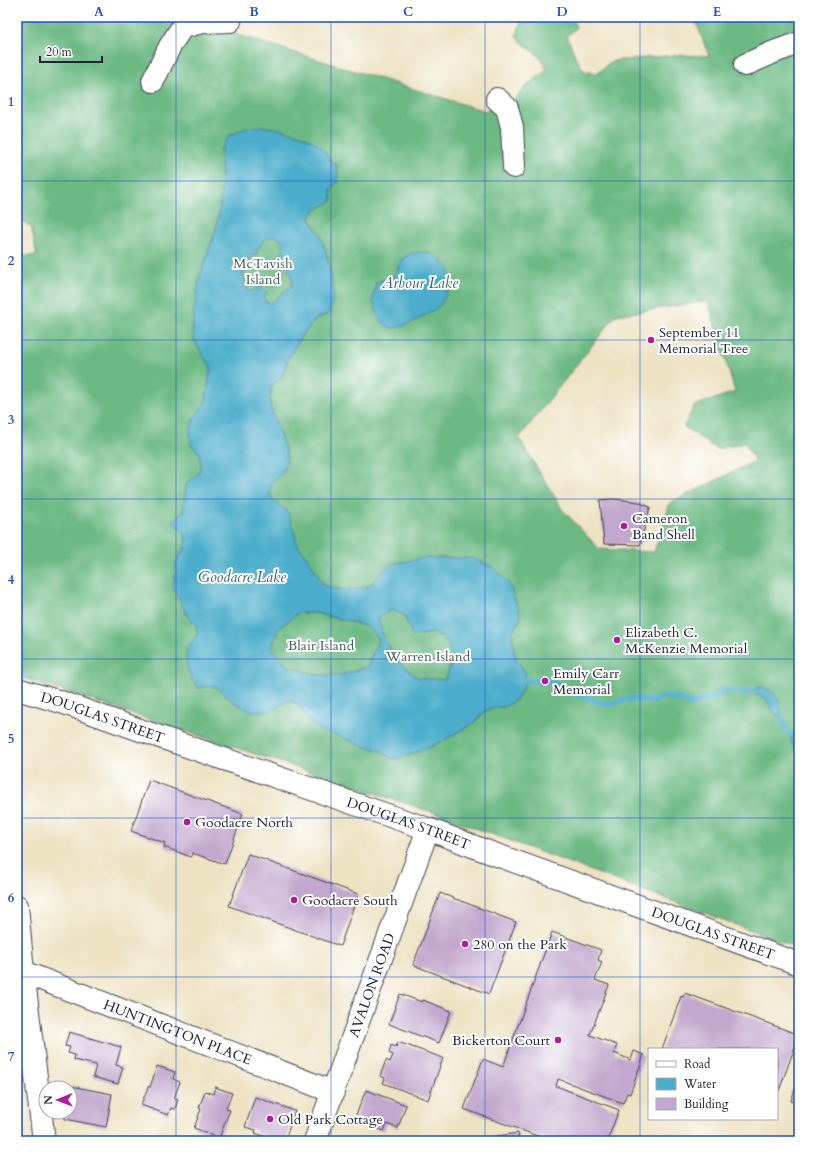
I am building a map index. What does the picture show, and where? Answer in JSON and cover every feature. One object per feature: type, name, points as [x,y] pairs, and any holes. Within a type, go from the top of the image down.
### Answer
[{"type":"street","points":[[152,81],[170,46],[182,27],[203,22],[230,21]]},
{"type":"street","points":[[746,65],[774,52],[799,43]]},
{"type":"street","points":[[497,99],[507,108],[512,127],[514,167]]},
{"type":"street","name":"DOUGLAS STREET","points":[[17,689],[61,702],[428,829],[799,964]]},
{"type":"street","name":"AVALON ROAD","points":[[315,1141],[428,829]]},
{"type":"street","points":[[17,906],[23,972],[44,1141]]},
{"type":"street","name":"HUNTINGTON PLACE","points":[[23,972],[333,1092]]},
{"type":"green space","points":[[17,17],[213,17],[212,27],[485,111],[514,101],[525,87],[547,70],[542,59],[516,37],[521,22],[551,21],[556,17],[573,20],[576,28],[567,36],[576,58],[584,71],[598,73],[611,61],[677,55],[709,56],[694,17],[799,17],[799,731],[790,734],[792,744],[799,757],[799,948],[435,813],[17,676],[17,257],[37,255],[31,227],[17,218]],"holes":[[[324,150],[332,163],[335,163],[338,183],[331,188],[332,201],[314,211],[310,216],[323,241],[331,275],[333,301],[328,314],[316,319],[300,338],[289,357],[281,378],[271,387],[270,406],[285,449],[287,462],[282,474],[272,480],[269,495],[287,511],[297,544],[313,566],[324,586],[343,590],[368,587],[390,564],[516,602],[521,618],[512,633],[515,657],[525,672],[524,687],[504,707],[491,707],[475,722],[430,747],[411,755],[393,759],[379,750],[359,745],[309,721],[298,704],[290,700],[272,711],[235,703],[215,686],[197,687],[192,641],[198,635],[197,625],[189,619],[177,559],[186,544],[186,540],[183,532],[174,522],[183,512],[187,482],[197,476],[201,466],[199,452],[191,445],[194,418],[206,402],[211,366],[203,356],[194,339],[199,279],[216,229],[222,180]],[[402,259],[384,323],[376,289],[376,282],[387,279],[393,275]],[[708,301],[735,392],[694,406],[684,427],[717,449],[745,443],[755,461],[670,503],[654,552],[599,549],[562,509],[519,438],[616,315]]]},
{"type":"green space","name":"McTavish Island","points":[[276,236],[283,242],[284,251],[276,258],[276,260],[286,259],[290,262],[292,286],[282,293],[273,303],[264,302],[264,297],[255,290],[250,292],[244,281],[243,274],[251,258],[257,254],[258,248],[265,239]]},
{"type":"green space","name":"Warren Island","points":[[392,610],[404,615],[413,636],[432,633],[445,638],[453,659],[445,680],[418,678],[395,659],[383,635],[378,617]]},
{"type":"green space","name":"Blair Island","points":[[298,613],[317,613],[366,626],[379,639],[367,667],[341,675],[317,675],[287,666],[271,648],[278,629]]},
{"type":"water","name":"Goodacre Lake","points":[[262,126],[270,127],[303,136],[317,144],[326,152],[332,163],[336,163],[338,175],[338,183],[331,188],[332,201],[314,211],[310,216],[323,242],[327,258],[333,292],[332,305],[328,314],[316,319],[300,338],[289,357],[281,378],[271,387],[270,406],[285,449],[287,462],[282,474],[272,481],[270,495],[274,501],[287,511],[297,544],[313,566],[324,586],[343,590],[368,587],[390,564],[423,558],[473,558],[494,568],[508,582],[521,618],[512,633],[515,657],[525,672],[524,687],[516,700],[504,707],[491,708],[484,712],[475,722],[445,740],[411,755],[393,759],[379,750],[359,745],[317,729],[309,721],[299,704],[290,700],[272,711],[252,711],[235,703],[215,686],[197,687],[187,667],[186,654],[188,648],[197,635],[197,625],[189,619],[173,587],[177,559],[184,550],[187,541],[184,533],[174,522],[174,519],[183,512],[187,482],[196,476],[200,470],[199,452],[191,445],[190,432],[194,418],[206,402],[211,366],[203,356],[194,339],[192,325],[199,279],[216,229],[220,206],[222,180],[220,151],[229,136],[246,128]],"holes":[[[276,236],[283,242],[284,251],[276,258],[276,260],[286,259],[290,262],[288,270],[292,276],[292,286],[282,293],[273,303],[265,302],[264,297],[267,292],[264,289],[258,288],[250,292],[244,281],[243,274],[248,262],[257,254],[258,248],[265,239]],[[392,610],[404,615],[413,636],[432,633],[445,638],[453,659],[445,680],[418,678],[395,659],[383,635],[378,617]],[[298,613],[317,613],[366,626],[379,639],[367,667],[341,675],[317,675],[287,666],[272,648],[278,629]]]},
{"type":"water","name":"Arbour Lake","points":[[427,252],[437,257],[450,270],[448,288],[443,302],[437,308],[404,326],[394,328],[386,325],[377,313],[373,300],[376,282],[389,279],[396,273],[402,259],[411,253]]},
{"type":"water","points":[[761,687],[771,691],[777,698],[781,708],[782,719],[773,712],[768,702],[764,698],[753,693],[754,689]]},
{"type":"water","points":[[799,731],[799,757],[792,744],[790,734]]},
{"type":"building","name":"Cameron Band Shell","points":[[612,499],[638,502],[650,507],[640,545],[604,544],[600,500]]},
{"type":"building","name":"Goodacre North","points":[[149,780],[243,814],[225,864],[192,853],[191,857],[164,847],[165,843],[131,831]]},
{"type":"building","name":"Goodacre South","points":[[248,854],[358,894],[340,946],[229,906]]},
{"type":"building","name":"280 on the Park","points":[[440,893],[516,922],[489,994],[413,965]]},
{"type":"building","name":"Bickerton Court","points":[[552,932],[601,950],[598,960],[602,962],[595,980],[609,985],[590,1035],[617,1045],[614,1053],[631,1060],[634,1051],[644,1055],[630,1094],[627,1093],[623,1103],[558,1079],[556,1086],[619,1110],[607,1141],[551,1141],[464,1109],[483,1059],[503,1067]]},
{"type":"building","points":[[685,993],[797,1034],[796,1037],[798,1038],[779,1091],[778,1048],[662,1048],[681,996],[683,997]]},
{"type":"building","points":[[400,994],[422,1002],[423,1000],[451,1011],[439,1043],[389,1024]]},
{"type":"building","points":[[69,1032],[121,1047],[116,1065],[123,1067],[118,1084],[93,1077],[96,1065],[74,1060],[75,1055],[68,1053],[70,1047],[65,1046]]},
{"type":"building","points":[[398,1042],[443,1058],[428,1100],[383,1083],[385,1078],[380,1076],[386,1060],[390,1062],[393,1055],[389,1053],[391,1045],[396,1047]]},
{"type":"building","points":[[157,1066],[175,1072],[173,1079],[180,1082],[174,1098],[178,1099],[175,1109],[171,1108],[168,1115],[141,1105],[148,1087],[150,1087]]},
{"type":"building","points":[[799,1077],[799,1103],[791,1101]]},
{"type":"building","points":[[78,1087],[112,1094],[106,1127],[70,1120],[78,1120]]},
{"type":"building","points":[[215,1087],[232,1093],[226,1109],[230,1110],[219,1138],[194,1128],[201,1109],[199,1108],[205,1091],[213,1094]]},
{"type":"building","points":[[366,1090],[406,1105],[398,1128],[387,1124],[384,1131],[354,1120]]},
{"type":"building","name":"Old Park Cottage","points":[[255,1097],[295,1111],[285,1140],[271,1136],[270,1138],[255,1133],[256,1130],[245,1127]]},
{"type":"building","points":[[518,1133],[519,1141],[472,1141],[472,1140]]},
{"type":"waterway","points":[[524,680],[554,682],[560,685],[567,692],[605,704],[623,700],[635,699],[646,701],[671,697],[683,700],[693,705],[703,699],[711,699],[721,692],[730,690],[745,693],[753,691]]},
{"type":"waterway","points":[[782,719],[790,734]]},
{"type":"place","name":"September 11 Memorial Tree","points":[[651,340]]},
{"type":"place","name":"Cameron Band Shell","points":[[624,526]]},
{"type":"place","name":"Elizabeth C. McKenzie Memorial","points":[[617,640]]},
{"type":"place","name":"Emily Carr Memorial","points":[[545,681]]},
{"type":"place","name":"Goodacre North","points":[[187,822]]},
{"type":"place","name":"Goodacre South","points":[[294,900]]},
{"type":"place","name":"280 on the Park","points":[[465,944]]},
{"type":"place","name":"Bickerton Court","points":[[558,1040]]},
{"type":"place","name":"Old Park Cottage","points":[[270,1119]]}]
